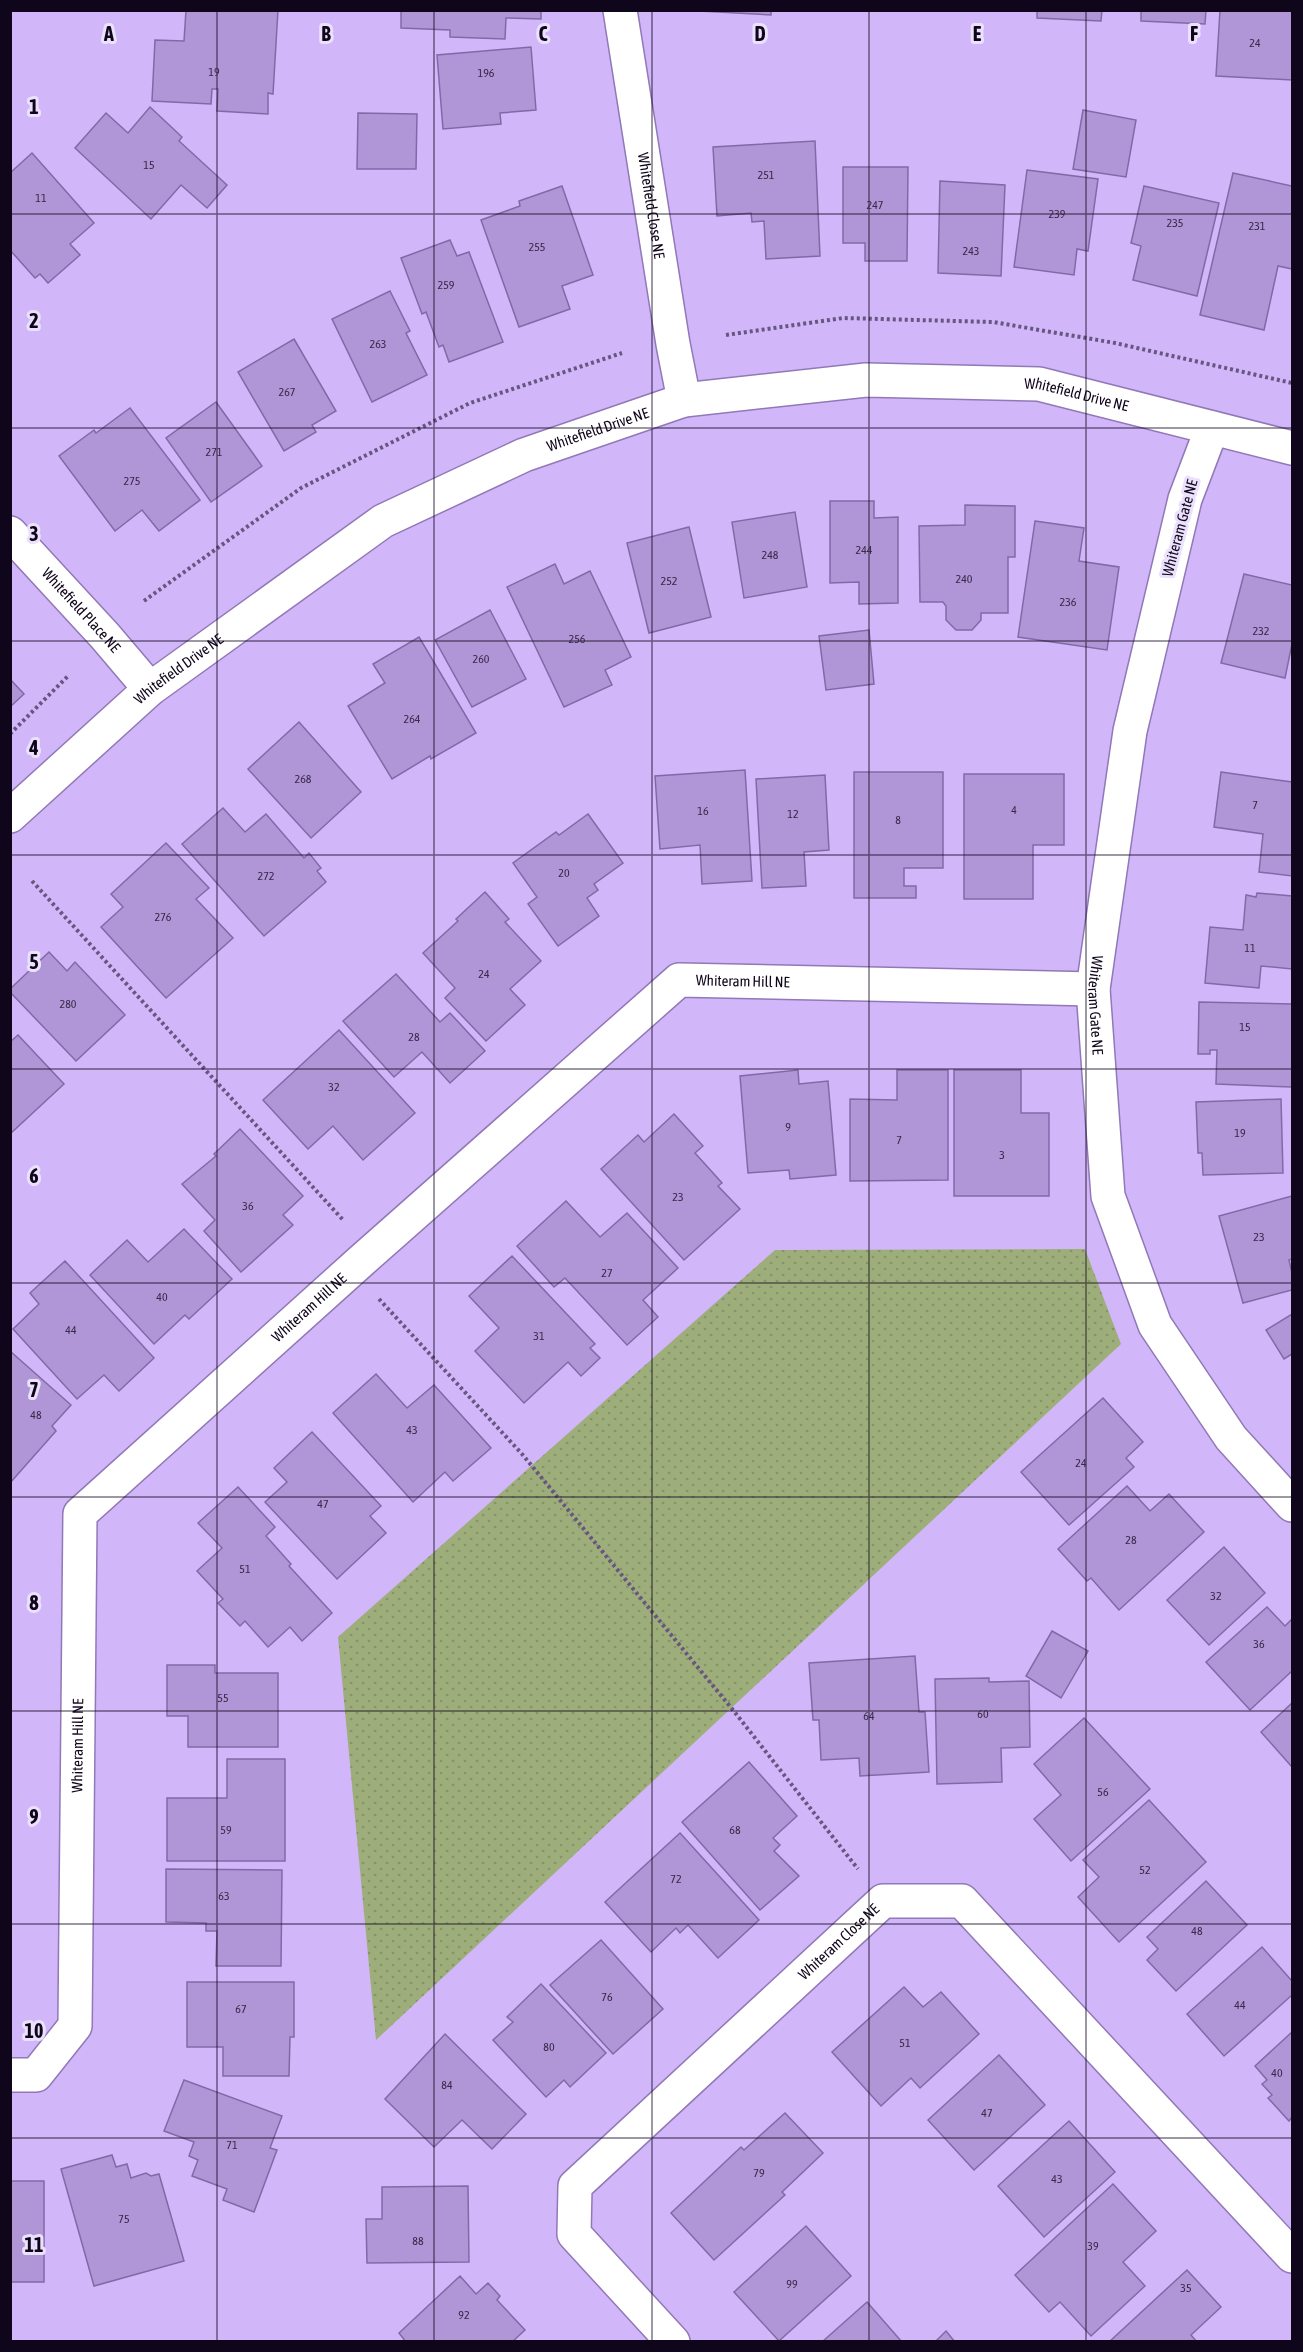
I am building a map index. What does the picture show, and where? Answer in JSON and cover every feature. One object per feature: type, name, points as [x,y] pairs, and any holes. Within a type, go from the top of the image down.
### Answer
[{"type":"street","name":"Whitefield Close NE","points":[[620,10],[671,332],[684,400]]},
{"type":"street","name":"Whitefield Drive NE","points":[[10,816],[150,689],[383,521],[524,455],[684,400],[866,380],[1039,384],[1293,448]]},
{"type":"street","name":"Whiteram Gate NE","points":[[1212,428],[1185,499],[1130,731],[1093,989],[1108,1196],[1155,1325],[1231,1438],[1293,1505]]},
{"type":"street","name":"Whitefield Place NE","points":[[10,532],[150,689]]},
{"type":"street","name":"Whiteram Hill NE","points":[[10,2074],[36,2075],[75,2026],[80,1514],[679,980],[1093,989]]},
{"type":"street","name":"Whiteram Close NE","points":[[673,2342],[574,2234],[575,2186],[883,1901],[962,1901],[1293,2256]]},
{"type":"path","points":[[726,335],[843,318],[993,322],[1115,343],[1293,383]]},
{"type":"path","points":[[144,601],[301,488],[470,403],[622,353]]},
{"type":"path","points":[[10,734],[68,676]]},
{"type":"path","points":[[32,881],[342,1217],[375,1295],[522,1454],[733,1710],[883,1901]]},
{"type":"green space","points":[[1085,1249],[1121,1344],[376,2040],[338,1637],[775,1250]]},
{"type":"building","points":[[186,10],[278,10],[273,94],[268,93],[268,114],[217,111],[218,89],[212,89],[211,104],[152,101],[155,40],[184,41]]},
{"type":"building","points":[[401,10],[541,10],[541,19],[506,18],[505,39],[450,37],[450,30],[401,28]]},
{"type":"building","points":[[681,10],[771,10],[771,15]]},
{"type":"building","points":[[1037,10],[1102,10],[1101,21],[1037,18]]},
{"type":"building","points":[[1141,10],[1206,10],[1205,24],[1141,21]]},
{"type":"building","points":[[1220,10],[1292,10],[1292,80],[1216,76]]},
{"type":"building","points":[[531,47],[536,110],[500,113],[501,124],[443,129],[437,55]]},
{"type":"building","points":[[150,107],[182,137],[179,141],[227,185],[207,208],[181,185],[151,219],[75,148],[106,113],[128,133]]},
{"type":"building","points":[[1083,110],[1136,120],[1126,177],[1073,169]]},
{"type":"building","points":[[358,113],[417,114],[416,169],[357,169]]},
{"type":"building","points":[[815,141],[820,256],[766,259],[764,221],[752,222],[751,213],[717,216],[713,147]]},
{"type":"building","points":[[32,153],[94,223],[70,244],[80,255],[48,283],[40,274],[35,278],[10,250],[10,173]]},
{"type":"building","points":[[843,167],[908,167],[907,261],[865,261],[865,243],[843,243]]},
{"type":"building","points":[[1027,170],[1098,179],[1088,251],[1077,249],[1074,275],[1014,267]]},
{"type":"building","points":[[1233,173],[1292,186],[1292,269],[1278,266],[1264,330],[1200,315]]},
{"type":"building","points":[[940,181],[1005,185],[1001,276],[938,273]]},
{"type":"building","points":[[562,186],[593,275],[562,286],[570,309],[519,327],[481,220],[520,206],[519,201]]},
{"type":"building","points":[[1144,186],[1219,203],[1197,296],[1133,280],[1141,246],[1131,243]]},
{"type":"building","points":[[450,240],[457,256],[469,252],[503,342],[449,362],[443,345],[439,347],[426,312],[422,314],[401,258]]},
{"type":"building","points":[[390,291],[410,331],[406,333],[427,375],[372,402],[332,319]]},
{"type":"building","points":[[294,339],[336,411],[312,425],[316,432],[284,451],[238,372]]},
{"type":"building","points":[[216,402],[262,466],[211,502],[166,438]]},
{"type":"building","points":[[130,408],[200,500],[159,531],[142,510],[115,531],[59,456],[94,430],[96,433]]},
{"type":"building","points":[[830,501],[874,501],[874,518],[898,517],[898,603],[859,604],[859,582],[830,583]]},
{"type":"building","points":[[965,505],[1015,506],[1015,557],[1008,557],[1008,613],[981,613],[981,620],[972,630],[956,630],[946,620],[946,606],[943,602],[920,602],[919,526],[965,525]]},
{"type":"building","points":[[795,512],[807,587],[744,598],[732,522]]},
{"type":"building","points":[[1035,521],[1084,528],[1079,561],[1119,567],[1107,650],[1018,637]]},
{"type":"building","points":[[689,527],[711,617],[649,633],[627,543]]},
{"type":"building","points":[[555,564],[564,584],[590,571],[631,657],[605,670],[612,685],[564,707],[507,587]]},
{"type":"building","points":[[1244,574],[1292,585],[1292,644],[1285,678],[1221,663]]},
{"type":"building","points":[[490,610],[526,679],[472,707],[435,640]]},
{"type":"building","points":[[869,630],[874,684],[826,690],[819,636]]},
{"type":"building","points":[[419,637],[476,733],[431,759],[430,756],[392,779],[348,706],[385,683],[373,664]]},
{"type":"building","points":[[10,679],[24,694],[10,707]]},
{"type":"building","points":[[299,722],[361,792],[311,838],[248,769]]},
{"type":"building","points":[[745,770],[752,881],[702,884],[700,845],[660,849],[655,776]]},
{"type":"building","points":[[854,772],[943,772],[943,868],[904,868],[904,886],[916,886],[916,898],[854,898]]},
{"type":"building","points":[[1221,772],[1292,782],[1292,876],[1259,872],[1263,834],[1214,827]]},
{"type":"building","points":[[964,774],[1064,774],[1064,845],[1033,845],[1033,899],[964,899]]},
{"type":"building","points":[[825,775],[829,850],[804,852],[806,886],[762,888],[756,779]]},
{"type":"building","points":[[223,808],[245,832],[266,814],[304,858],[309,853],[321,868],[317,871],[326,882],[264,936],[182,844]]},
{"type":"building","points":[[588,814],[623,863],[594,884],[598,890],[587,898],[599,916],[558,946],[528,904],[537,897],[513,863],[556,832],[559,835]]},
{"type":"building","points":[[166,843],[209,888],[196,899],[233,938],[166,998],[101,927],[123,907],[111,894]]},
{"type":"building","points":[[485,892],[509,919],[505,922],[541,961],[510,989],[525,1005],[486,1041],[445,998],[455,988],[423,953]]},
{"type":"building","points":[[1257,893],[1292,896],[1292,969],[1261,966],[1259,988],[1205,983],[1210,927],[1243,930],[1246,895],[1256,897]]},
{"type":"building","points":[[49,952],[67,971],[75,962],[125,1015],[76,1061],[10,992],[10,989]]},
{"type":"building","points":[[396,974],[440,1022],[450,1013],[485,1051],[450,1083],[422,1052],[394,1077],[343,1021]]},
{"type":"building","points":[[1199,1002],[1292,1004],[1292,1087],[1216,1084],[1217,1050],[1210,1050],[1210,1054],[1198,1054]]},
{"type":"building","points":[[339,1030],[415,1113],[363,1160],[333,1126],[308,1149],[263,1100]]},
{"type":"building","points":[[18,1035],[64,1084],[10,1134],[10,1042]]},
{"type":"building","points":[[798,1070],[799,1084],[828,1081],[836,1175],[790,1179],[789,1170],[748,1173],[740,1076]]},
{"type":"building","points":[[897,1070],[948,1070],[948,1180],[850,1181],[850,1099],[897,1100]]},
{"type":"building","points":[[954,1070],[1021,1070],[1021,1113],[1049,1113],[1049,1196],[954,1196]]},
{"type":"building","points":[[1281,1099],[1283,1173],[1203,1175],[1202,1153],[1198,1153],[1196,1102]]},
{"type":"building","points":[[674,1114],[703,1146],[695,1153],[722,1183],[718,1186],[740,1209],[684,1260],[601,1169],[638,1135],[644,1142]]},
{"type":"building","points":[[240,1129],[303,1196],[283,1215],[293,1225],[241,1272],[204,1231],[215,1220],[182,1184],[216,1156],[214,1154]]},
{"type":"building","points":[[1292,1196],[1292,1259],[1289,1260],[1292,1290],[1243,1303],[1219,1216]]},
{"type":"building","points":[[566,1201],[600,1237],[627,1213],[678,1268],[643,1300],[658,1317],[627,1345],[565,1278],[554,1287],[517,1246]]},
{"type":"building","points":[[184,1229],[232,1279],[189,1319],[185,1315],[154,1344],[90,1275],[127,1240],[148,1262]]},
{"type":"building","points":[[512,1256],[595,1344],[590,1348],[600,1358],[581,1376],[568,1362],[524,1403],[475,1351],[499,1328],[469,1296]]},
{"type":"building","points":[[65,1261],[154,1358],[119,1391],[104,1375],[77,1399],[13,1329],[39,1304],[30,1293]]},
{"type":"building","points":[[1292,1314],[1292,1354],[1284,1359],[1266,1330]]},
{"type":"building","points":[[10,1351],[71,1405],[52,1426],[56,1431],[10,1483]]},
{"type":"building","points":[[376,1374],[407,1408],[434,1385],[491,1448],[453,1481],[445,1472],[413,1502],[333,1413]]},
{"type":"building","points":[[1103,1398],[1143,1442],[1126,1458],[1134,1467],[1069,1525],[1021,1472]]},
{"type":"building","points":[[312,1432],[381,1506],[370,1516],[386,1533],[337,1579],[265,1502],[287,1482],[274,1468]]},
{"type":"building","points":[[1127,1486],[1150,1511],[1169,1494],[1204,1532],[1119,1610],[1091,1578],[1087,1581],[1058,1549]]},
{"type":"building","points":[[238,1487],[275,1527],[266,1536],[291,1564],[289,1566],[332,1613],[302,1641],[290,1627],[268,1647],[245,1621],[240,1626],[218,1603],[223,1599],[197,1571],[222,1548],[198,1523]]},
{"type":"building","points":[[1224,1547],[1265,1593],[1209,1645],[1167,1600]]},
{"type":"building","points":[[1267,1607],[1285,1626],[1291,1620],[1292,1622],[1292,1671],[1250,1710],[1206,1662]]},
{"type":"building","points":[[1052,1631],[1088,1651],[1061,1698],[1026,1676]]},
{"type":"building","points":[[915,1656],[919,1712],[925,1712],[929,1772],[860,1776],[859,1758],[821,1760],[819,1720],[813,1720],[809,1663]]},
{"type":"building","points":[[167,1665],[215,1665],[215,1673],[278,1673],[278,1747],[188,1747],[188,1716],[167,1716]]},
{"type":"building","points":[[989,1678],[989,1682],[1029,1681],[1030,1747],[1001,1748],[1002,1782],[937,1784],[935,1679]]},
{"type":"building","points":[[1292,1703],[1292,1767],[1261,1732]]},
{"type":"building","points":[[1084,1718],[1150,1789],[1071,1861],[1034,1819],[1061,1795],[1034,1764]]},
{"type":"building","points":[[227,1759],[285,1759],[285,1861],[167,1861],[167,1798],[227,1798]]},
{"type":"building","points":[[749,1762],[797,1816],[773,1838],[780,1845],[774,1851],[799,1876],[760,1910],[682,1822]]},
{"type":"building","points":[[1149,1800],[1206,1862],[1119,1942],[1078,1897],[1099,1877],[1083,1860]]},
{"type":"building","points":[[680,1833],[759,1920],[718,1958],[688,1925],[680,1933],[676,1928],[651,1952],[605,1902]]},
{"type":"building","points":[[166,1869],[282,1870],[281,1966],[216,1966],[217,1931],[206,1931],[206,1923],[166,1922]]},
{"type":"building","points":[[1206,1881],[1247,1925],[1176,1991],[1147,1960],[1158,1949],[1147,1937]]},
{"type":"building","points":[[601,1940],[663,2009],[613,2054],[550,1985]]},
{"type":"building","points":[[1262,1947],[1292,1981],[1292,1995],[1224,2056],[1187,2014]]},
{"type":"building","points":[[187,1982],[294,1982],[294,2037],[290,2037],[289,2076],[223,2076],[223,2047],[187,2047]]},
{"type":"building","points":[[541,1984],[606,2053],[570,2087],[564,2080],[546,2097],[493,2040],[513,2022],[507,2017]]},
{"type":"building","points":[[904,1987],[923,2007],[941,1992],[979,2034],[920,2088],[911,2078],[881,2106],[832,2052]]},
{"type":"building","points":[[1292,2032],[1292,2117],[1289,2121],[1268,2098],[1272,2095],[1262,2084],[1267,2080],[1255,2066]]},
{"type":"building","points":[[445,2034],[526,2114],[492,2149],[462,2120],[434,2147],[385,2099]]},
{"type":"building","points":[[999,2055],[1045,2105],[974,2170],[928,2120]]},
{"type":"building","points":[[184,2080],[282,2116],[270,2148],[277,2150],[254,2212],[223,2200],[227,2189],[192,2176],[198,2160],[189,2156],[194,2142],[164,2131]]},
{"type":"building","points":[[785,2113],[823,2153],[782,2192],[785,2195],[714,2260],[671,2213],[741,2147],[744,2150]]},
{"type":"building","points":[[1069,2121],[1115,2172],[1044,2237],[998,2186]]},
{"type":"building","points":[[112,2155],[116,2167],[127,2164],[131,2178],[146,2173],[151,2176],[159,2174],[184,2261],[94,2286],[61,2169]]},
{"type":"building","points":[[10,2181],[44,2181],[44,2282],[10,2282]]},
{"type":"building","points":[[1113,2184],[1156,2231],[1123,2262],[1145,2286],[1091,2336],[1060,2302],[1049,2312],[1015,2275]]},
{"type":"building","points":[[468,2186],[469,2262],[367,2263],[366,2219],[382,2219],[382,2187]]},
{"type":"building","points":[[806,2226],[851,2276],[779,2341],[734,2292]]},
{"type":"building","points":[[1187,2270],[1221,2307],[1191,2335],[1197,2342],[1109,2342]]},
{"type":"building","points":[[460,2276],[476,2294],[488,2283],[500,2296],[497,2300],[525,2330],[512,2342],[406,2342],[399,2333]]},
{"type":"building","points":[[867,2302],[902,2342],[822,2342]]},
{"type":"building","points":[[946,2331],[955,2342],[935,2342]]}]
